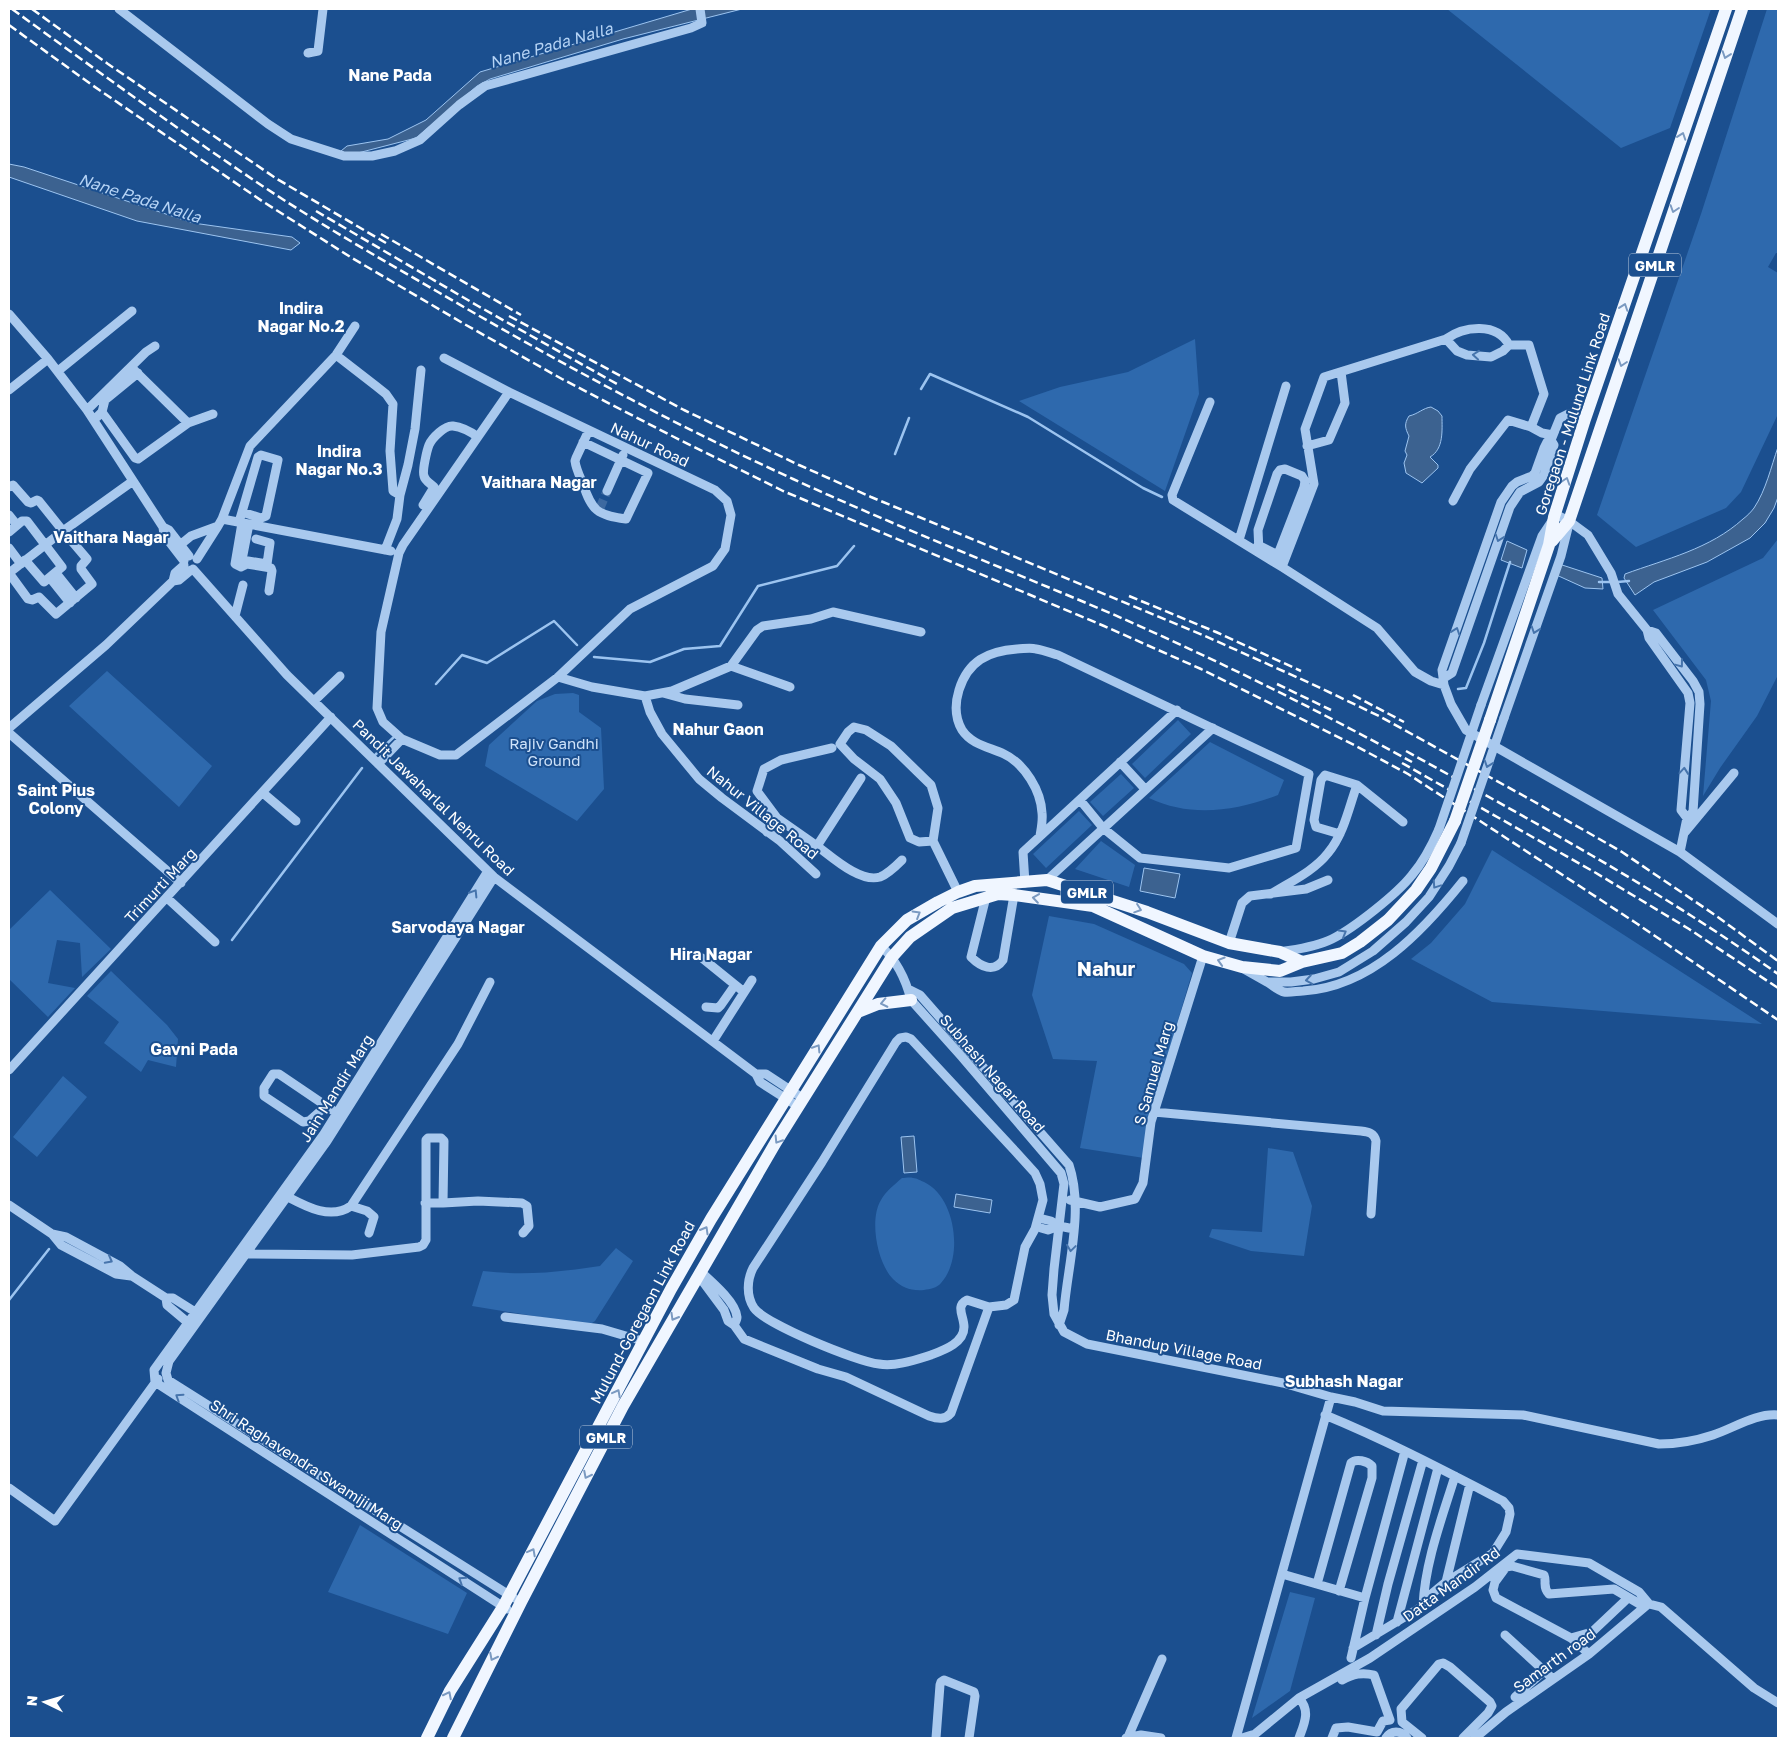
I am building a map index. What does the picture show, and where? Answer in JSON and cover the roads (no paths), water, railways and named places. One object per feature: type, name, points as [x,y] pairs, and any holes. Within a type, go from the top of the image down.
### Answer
[{"type":"main road","name":"Goregaon - Mulund Link Road","points":[[1544,550],[1585,419],[1726,9]]},
{"type":"main road","name":"Goregaon - Mulund Link Road","points":[[1544,550],[1569,521],[1742,9]]},
{"type":"main road","points":[[1302,962],[1342,953],[1360,942],[1388,920],[1416,890],[1431,868],[1456,821],[1490,720],[1533,575],[1544,550]]},
{"type":"main road","name":"GMLR","points":[[788,1094],[881,946],[907,920],[958,892],[975,886],[1047,880],[1147,912],[1229,943],[1280,952],[1302,962]]},
{"type":"main road","name":"GMLR","points":[[802,1103],[892,957],[910,937],[952,908],[986,897],[998,894],[1014,895],[1093,906],[1203,956],[1242,968],[1280,970],[1302,962]]},
{"type":"main road","points":[[858,1012],[909,995]]},
{"type":"main road","name":"Mulund-Goregaon Link Road","points":[[453,1738],[610,1417],[643,1341],[711,1219],[788,1094]]},
{"type":"main road","name":"Mulund-Goregaon Link Road","points":[[427,1738],[450,1691],[503,1607],[610,1417],[699,1273],[776,1142],[802,1103]]},
{"type":"street","points":[[119,9],[268,124],[291,139],[344,156],[372,156],[395,151],[420,140],[459,105],[486,86],[692,28],[702,23],[700,9]]},
{"type":"street","points":[[308,52],[318,51],[323,9]]},
{"type":"street","points":[[58,371],[132,311]]},
{"type":"street","points":[[9,314],[58,371],[87,410],[133,481],[61,532],[9,573],[28,599],[32,600],[39,597],[56,614],[92,584],[81,569],[87,559],[70,539],[61,532],[39,500],[31,503],[28,502],[13,485],[9,487]]},
{"type":"street","points":[[9,728],[106,645],[173,581],[179,580],[220,522],[250,446],[336,355],[356,326]]},
{"type":"street","points":[[1278,561],[1314,484],[1305,429],[1324,377],[1446,339],[1455,332],[1470,329],[1495,331],[1504,337],[1509,345]]},
{"type":"street","points":[[1446,339],[1457,351],[1468,355],[1491,357],[1503,351],[1509,345],[1528,345],[1544,394],[1533,428]]},
{"type":"street","points":[[94,421],[102,412],[105,400],[134,370],[146,352],[155,346]]},
{"type":"street","points":[[336,355],[386,394],[393,404],[390,451],[393,491],[400,495]]},
{"type":"street","points":[[444,358],[509,392]]},
{"type":"street","points":[[9,390],[48,359]]},
{"type":"street","points":[[87,410],[134,370]]},
{"type":"street","points":[[134,370],[188,423]]},
{"type":"street","points":[[386,550],[397,519],[400,495],[415,429],[421,370]]},
{"type":"street","points":[[1308,446],[1329,440],[1346,403],[1341,372]]},
{"type":"street","points":[[1239,540],[1286,386]]},
{"type":"street","name":"Nahur Road","points":[[509,392],[588,430],[715,490],[727,501],[731,515],[725,549],[713,566],[630,609],[558,677],[456,755],[440,755],[402,739],[382,722],[377,708],[381,632],[399,552],[428,501],[478,437],[509,392]]},
{"type":"street","points":[[1210,402],[1172,495],[1173,500],[1239,540],[1259,549],[1376,628],[1415,672],[1431,681],[1444,681],[1452,673],[1517,482],[1535,480],[1535,473],[1546,453],[1547,442],[1553,435],[1563,415],[1568,414],[1585,419]]},
{"type":"street","points":[[102,412],[124,444],[135,458],[138,459],[188,423],[213,414]]},
{"type":"street","points":[[1454,501],[1470,469],[1508,420],[1533,428],[1545,427],[1553,435]]},
{"type":"street","points":[[428,501],[434,487],[425,479],[423,473],[429,446],[435,438],[448,427],[454,426],[467,430],[478,437]]},
{"type":"street","points":[[583,442],[648,472],[626,519],[613,517],[593,508],[589,501],[575,463],[576,458],[588,430]]},
{"type":"street","points":[[114,452],[124,444]]},
{"type":"street","points":[[607,491],[627,448]]},
{"type":"street","points":[[242,512],[261,518],[266,516],[278,460],[261,455],[258,457],[242,512],[242,560],[267,564],[270,543],[256,539]]},
{"type":"street","points":[[1259,549],[1258,530],[1261,518],[1279,471],[1285,469],[1302,476],[1305,481],[1304,487],[1278,561]]},
{"type":"street","name":"Pandit Jawaharlal Nehru Road","points":[[133,481],[162,527],[164,535],[177,547],[287,675],[491,874],[756,1074],[760,1082],[788,1094]]},
{"type":"street","points":[[1516,489],[1501,502],[1442,670],[1451,704],[1466,730],[1680,852],[1778,924]]},
{"type":"street","points":[[1501,502],[1510,506]]},
{"type":"street","points":[[9,515],[17,525]]},
{"type":"street","points":[[1555,515],[1569,521],[1588,535],[1610,572],[1618,594],[1646,630],[1656,633],[1699,692],[1700,704],[1693,812],[1687,818],[1680,852]]},
{"type":"street","points":[[9,532],[22,521],[26,522],[46,544],[62,565],[62,568],[43,582],[9,548]]},
{"type":"street","points":[[1267,982],[1314,980],[1339,972],[1373,951],[1406,922],[1429,897],[1461,843],[1561,556],[1569,521]]},
{"type":"street","points":[[177,547],[192,536],[220,522],[243,523],[399,552]]},
{"type":"street","points":[[243,523],[235,564],[241,567],[247,564],[272,569],[269,591]]},
{"type":"street","points":[[53,575],[73,600]]},
{"type":"street","points":[[1280,952],[1306,948],[1331,939],[1354,926],[1411,876],[1430,849],[1439,829],[1481,704],[1533,575]]},
{"type":"street","points":[[235,616],[243,585]]},
{"type":"street","points":[[558,677],[592,687],[645,696],[672,691],[731,666],[763,626],[811,619],[833,612],[921,632]]},
{"type":"street","points":[[1040,836],[1042,813],[1037,790],[1024,770],[1006,755],[972,741],[962,729],[956,714],[956,700],[962,679],[972,666],[989,654],[1034,648],[1058,655],[1308,774],[1296,848],[1229,868],[1140,858],[1103,828],[1080,800]]},
{"type":"street","points":[[731,666],[790,687]]},
{"type":"street","points":[[314,701],[340,676]]},
{"type":"street","points":[[660,693],[685,699],[738,705]]},
{"type":"street","name":"Nahur Village Road","points":[[645,696],[650,712],[662,734],[699,779],[767,832],[816,874]]},
{"type":"street","points":[[1025,882],[1023,852],[1177,710]]},
{"type":"street","name":"Trimurti Marg","points":[[9,1070],[332,717]]},
{"type":"street","points":[[933,840],[919,842],[910,838],[896,803],[880,779],[854,759],[840,744],[854,727],[866,730],[891,746],[930,785],[938,808],[933,840],[958,892]]},
{"type":"street","points":[[1047,880],[1213,728]]},
{"type":"street","points":[[9,734],[181,882]]},
{"type":"street","points":[[378,764],[402,739]]},
{"type":"street","points":[[832,748],[781,760],[764,769],[757,792],[777,818],[861,877],[879,877],[902,860]]},
{"type":"street","points":[[1120,762],[1145,789]]},
{"type":"street","points":[[1685,832],[1734,773]]},
{"type":"street","points":[[1340,834],[1316,827],[1314,820],[1321,780],[1325,776],[1357,785],[1403,822]]},
{"type":"street","points":[[817,846],[861,778]]},
{"type":"street","points":[[1271,894],[1316,864],[1328,853],[1340,834],[1357,785]]},
{"type":"street","points":[[263,793],[296,821]]},
{"type":"street","points":[[767,832],[777,818]]},
{"type":"street","name":"Jain Mandir Marg","points":[[198,1314],[264,1225],[340,1116],[491,874]]},
{"type":"street","points":[[1229,943],[1242,903],[1250,896],[1306,889],[1328,880]]},
{"type":"street","points":[[1242,968],[1284,992],[1317,990],[1347,980],[1361,974],[1416,935],[1463,881]]},
{"type":"street","points":[[986,897],[971,957],[985,967],[995,968],[1003,960],[1014,895]]},
{"type":"street","points":[[167,898],[215,942]]},
{"type":"street","points":[[881,946],[892,957],[909,995],[920,994],[1069,1165],[1073,1176],[1076,1202],[1064,1310],[1060,1324]]},
{"type":"street","name":"S Samuel Marg","points":[[1063,1198],[1100,1207],[1134,1199],[1143,1183],[1151,1122],[1203,956]]},
{"type":"street","points":[[702,958],[744,992]]},
{"type":"street","points":[[713,1041],[752,980]]},
{"type":"street","points":[[288,1197],[314,1210],[324,1212],[344,1210],[350,1206],[458,1044],[490,982]]},
{"type":"street","points":[[706,1007],[718,1008],[735,984]]},
{"type":"street","name":"Subhash Nagar Road","points":[[909,995],[1061,1173],[1064,1184],[1063,1198]]},
{"type":"street","points":[[721,1005],[730,1013]]},
{"type":"street","points":[[938,1030],[946,1023]]},
{"type":"street","points":[[906,1037],[911,1039],[1035,1173],[1040,1184],[1043,1200],[1036,1229],[1025,1247],[1014,1300],[1006,1305],[989,1307],[967,1300],[964,1301],[960,1308],[964,1326],[963,1333],[950,1347],[930,1355],[906,1361],[879,1364],[864,1361],[794,1333],[760,1314],[754,1308],[750,1296],[748,1276],[900,1038],[906,1037]]},
{"type":"street","points":[[962,1057],[969,1050]]},
{"type":"street","points":[[977,1074],[985,1068]]},
{"type":"street","points":[[326,1106],[309,1121],[303,1122],[264,1096],[264,1088],[273,1074],[279,1074],[326,1106],[340,1116]]},
{"type":"street","points":[[788,1094],[802,1103]]},
{"type":"street","points":[[1006,1108],[1014,1101]]},
{"type":"street","points":[[1154,1112],[1371,1133],[1375,1136],[1376,1141],[1371,1214]]},
{"type":"street","points":[[1034,1141],[1042,1134]]},
{"type":"street","points":[[247,1254],[355,1254],[423,1245],[426,1240],[426,1140],[431,1137],[441,1138],[444,1141],[443,1203]]},
{"type":"street","points":[[1051,1162],[1059,1154]]},
{"type":"street","name":"Jain Mandir Marg","points":[[277,1206],[288,1197],[297,1178]]},
{"type":"street","points":[[1060,1324],[1054,1314],[1052,1295],[1063,1198]]},
{"type":"street","points":[[426,1203],[478,1202],[522,1204],[527,1206],[529,1222],[529,1226],[523,1233]]},
{"type":"street","points":[[9,1205],[52,1234],[66,1237],[90,1255],[120,1266],[166,1298],[173,1298],[198,1314],[171,1352],[154,1370],[155,1382]]},
{"type":"street","points":[[350,1206],[367,1211],[374,1217],[369,1233]]},
{"type":"street","points":[[1042,1224],[1048,1230],[1059,1226],[1074,1229]]},
{"type":"street","name":"Jain Mandir Marg","points":[[237,1262],[247,1254],[264,1225]]},
{"type":"street","points":[[699,1273],[724,1310],[728,1321],[734,1325],[744,1339],[818,1369],[846,1377],[929,1416],[941,1418],[947,1417],[954,1407],[989,1307]]},
{"type":"street","points":[[166,1298],[167,1305],[191,1324]]},
{"type":"street","points":[[504,1317],[602,1329],[643,1341]]},
{"type":"street","name":"Bhandup Village Road","points":[[1060,1324],[1064,1332],[1087,1344],[1283,1383],[1355,1402],[1383,1412],[1522,1415],[1659,1444],[1676,1444],[1712,1436],[1768,1414],[1778,1415]]},
{"type":"street","points":[[9,1488],[55,1521],[155,1382],[166,1373],[171,1352]]},
{"type":"street","name":"Shri Raghavendra Swamiji Marg","points":[[166,1373],[168,1380],[258,1448],[503,1607],[518,1608]]},
{"type":"street","name":"Shri Raghavendra Swamiji Marg","points":[[155,1382],[263,1440],[366,1504],[509,1595],[518,1608]]},
{"type":"street","points":[[1236,1738],[1331,1397]]},
{"type":"street","points":[[1325,1415],[1405,1451],[1503,1501],[1509,1508],[1510,1514],[1506,1532],[1493,1553],[1446,1582],[1422,1606],[1353,1648]]},
{"type":"street","points":[[258,1448],[263,1440]]},
{"type":"street","points":[[1351,1658],[1365,1598],[1405,1451]]},
{"type":"street","points":[[1317,1584],[1351,1463],[1354,1460],[1369,1463],[1372,1466],[1372,1478],[1339,1591]]},
{"type":"street","points":[[1376,1635],[1388,1584],[1423,1460]]},
{"type":"street","points":[[1397,1622],[1438,1468]]},
{"type":"street","points":[[307,1480],[312,1471]]},
{"type":"street","points":[[1422,1606],[1428,1568],[1455,1476]]},
{"type":"street","points":[[1446,1582],[1470,1484]]},
{"type":"street","points":[[360,1514],[366,1504]]},
{"type":"street","points":[[420,1553],[426,1543]]},
{"type":"street","points":[[431,1560],[437,1549]]},
{"type":"street","name":"Datta Mandir Rd","points":[[1242,1738],[1254,1734],[1303,1699],[1370,1658],[1475,1587],[1517,1554],[1589,1563],[1639,1592],[1646,1605],[1661,1607],[1754,1688],[1778,1703]]},
{"type":"street","points":[[1589,1654],[1571,1638],[1496,1598],[1493,1590],[1495,1582],[1506,1568],[1512,1566],[1544,1575],[1546,1579],[1544,1586],[1549,1594],[1614,1589],[1628,1598],[1646,1605]]},
{"type":"street","points":[[1282,1574],[1365,1598]]},
{"type":"street","points":[[1571,1638],[1592,1632],[1628,1598]]},
{"type":"street","name":"Samarth road","points":[[1473,1737],[1513,1701],[1553,1679],[1589,1654],[1646,1605]]},
{"type":"street","points":[[1505,1635],[1553,1679]]},
{"type":"street","points":[[1127,1738],[1162,1659]]},
{"type":"street","points":[[1422,1738],[1402,1722],[1401,1709],[1439,1664],[1442,1663],[1450,1667],[1490,1702],[1492,1706],[1473,1737]]},
{"type":"street","points":[[1513,1701],[1544,1671]]},
{"type":"street","points":[[1299,1738],[1305,1722],[1306,1712],[1303,1699],[1350,1676],[1365,1673],[1374,1675],[1390,1720],[1382,1723],[1377,1732],[1348,1727],[1336,1728],[1332,1738]]},
{"type":"street","points":[[936,1738],[940,1685],[944,1680],[974,1692],[969,1738]]},
{"type":"street","points":[[1382,1723],[1387,1736],[1393,1732],[1400,1732],[1406,1738]]},
{"type":"street","points":[[1127,1738],[1141,1735],[1161,1738]]},
{"type":"waterway","points":[[921,389],[930,374],[1028,417],[1143,488],[1162,497]]},
{"type":"waterway","points":[[895,454],[909,418]]},
{"type":"waterway","points":[[594,657],[650,662],[684,649],[720,646],[758,586],[837,566],[854,546]]},
{"type":"waterway","points":[[1458,689],[1466,688],[1484,643],[1510,562]]},
{"type":"waterway","points":[[1617,582],[1629,581]]},
{"type":"waterway","points":[[1599,582],[1611,582]]},
{"type":"waterway","points":[[436,684],[462,655],[487,663],[554,621],[577,645]]},
{"type":"waterway","points":[[375,755],[396,735]]},
{"type":"waterway","points":[[232,940],[362,768]]},
{"type":"waterway","points":[[9,1300],[49,1249]]},
{"type":"tunnel","points":[[600,508],[607,491]]},
{"type":"railway","points":[[12,9],[170,123],[288,203],[395,267],[569,366],[747,458],[832,497],[1110,613],[1187,648],[1301,703],[1412,762]]},
{"type":"railway","points":[[32,9],[108,64],[277,179],[386,243]]},
{"type":"railway","points":[[9,25],[92,85],[262,201],[352,258],[562,379],[783,491],[1104,626],[1201,669],[1354,745],[1408,774],[1636,923],[1778,1020]]},
{"type":"railway","points":[[316,211],[478,306],[617,384]]},
{"type":"railway","points":[[381,234],[521,315]]},
{"type":"railway","points":[[509,316],[684,410],[799,465],[871,497],[1205,636],[1379,716],[1622,852],[1715,915],[1778,961]]},
{"type":"railway","points":[[1129,596],[1216,632],[1301,671]]},
{"type":"railway","points":[[1277,684],[1331,710]]},
{"type":"railway","points":[[1353,695],[1404,722]]},
{"type":"railway","points":[[1406,751],[1642,885],[1778,974]]},
{"type":"railway","points":[[1402,763],[1596,873],[1689,929],[1778,988]]},
{"type":"district","name":"Nane Pada","points":[[390,75]]},
{"type":"district","name":"Indira Nagar No.2","points":[[301,317]]},
{"type":"district","name":"Indira Nagar No.3","points":[[339,460]]},
{"type":"district","name":"Vaithara Nagar","points":[[539,482]]},
{"type":"district","name":"Vaithara Nagar","points":[[111,537]]},
{"type":"district","name":"Nahur Gaon","points":[[718,729]]},
{"type":"district","name":"Saint Pius Colony","points":[[56,799]]},
{"type":"district","name":"Sarvodaya Nagar","points":[[458,927]]},
{"type":"district","name":"Hira Nagar","points":[[711,954]]},
{"type":"district","name":"Nahur","points":[[1106,968]]},
{"type":"district","name":"Gavni Pada","points":[[194,1049]]},
{"type":"district","name":"Subhash Nagar","points":[[1344,1381]]},
{"type":"water label","name":"Nane Pada Nalla","points":[[551,45]]},
{"type":"water label","name":"Nane Pada Nalla","points":[[140,198]]},
{"type":"park label","name":"Rajiv Gandhi Ground","points":[[554,752]]}]
